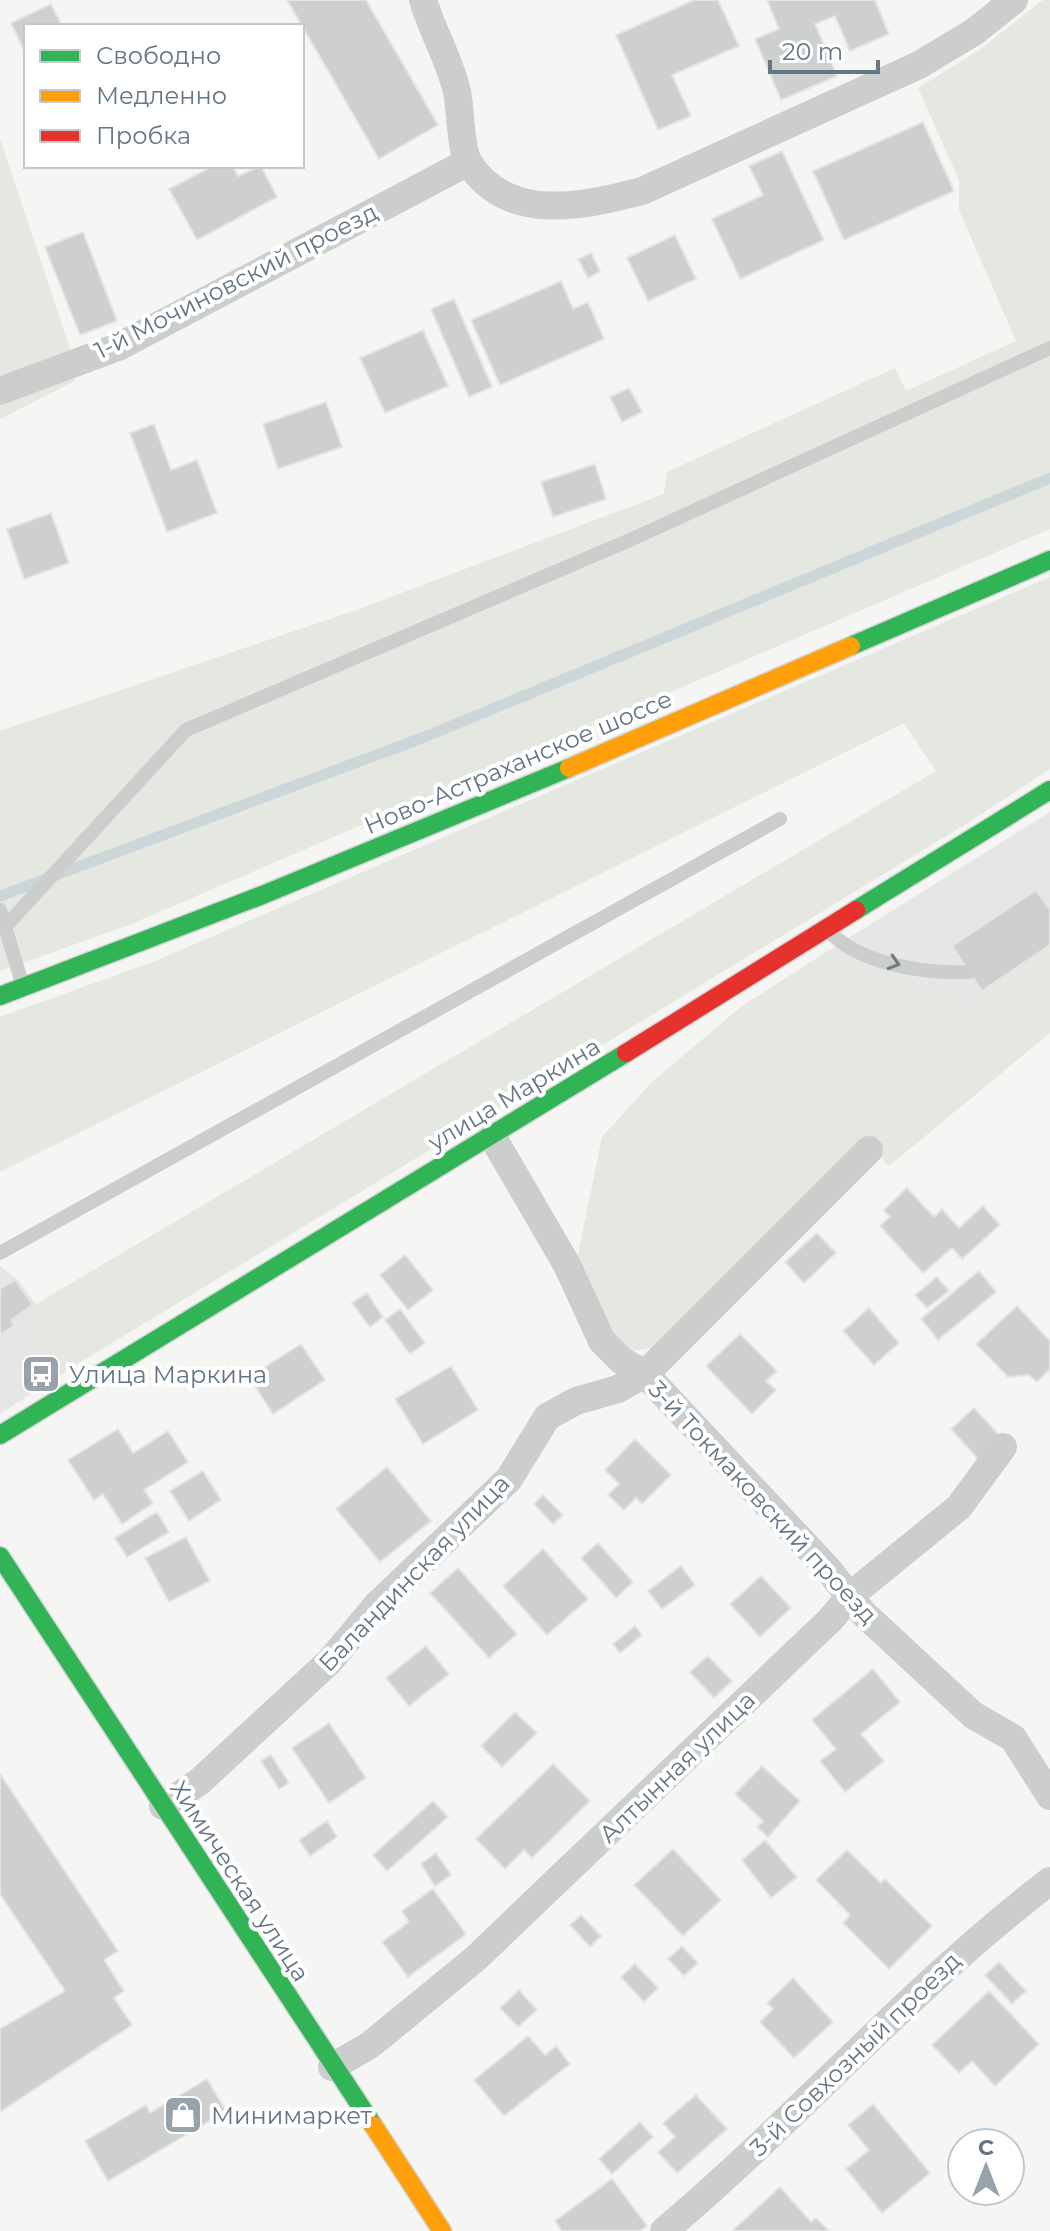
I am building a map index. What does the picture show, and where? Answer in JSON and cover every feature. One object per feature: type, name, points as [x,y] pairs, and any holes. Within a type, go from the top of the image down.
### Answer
[{"type":"street","points":[[423,0],[457,89],[468,162],[497,192],[529,206],[596,203],[642,191],[919,65],[974,32],[1014,0]]},
{"type":"street","name":"1-й Мочиновский проезд","points":[[0,391],[118,347],[468,162]]},
{"type":"street","name":"Ново-Астраханское шоссе","points":[[0,996],[145,943],[445,820],[1050,560]]},
{"type":"street","name":"улица Маркина","points":[[0,1435],[492,1136],[1050,790]]},
{"type":"street","name":"3-й Токмаковский проезд","points":[[492,1136],[567,1265],[602,1341],[622,1361],[645,1374],[851,1595],[863,1613],[973,1715],[1013,1738],[1050,1796]]},
{"type":"street","name":"Баландинская улица","points":[[163,1806],[199,1782],[330,1661],[377,1605],[509,1479],[547,1417],[576,1401],[618,1389],[645,1374],[869,1150]]},
{"type":"street","name":"Алтынная улица","points":[[332,2067],[370,2045],[475,1959],[831,1619],[851,1595],[959,1507],[1003,1447]]},
{"type":"street","name":"Химическая улица","points":[[0,1556],[442,2231]]},
{"type":"street","name":"3-й Совхозный проезд","points":[[664,2231],[712,2190],[981,1935],[1050,1881]]},
{"type":"lane","points":[[4,928],[186,730],[630,540],[1050,348]]},
{"type":"lane","points":[[0,1253],[780,819]]},
{"type":"lane","points":[[0,910],[24,987]]},
{"type":"lane","points":[[827,930],[843,947],[928,974],[969,972]]},
{"type":"shaded area","points":[[1043,0],[1050,0],[1050,529],[129,925],[0,971],[0,731],[359,609],[664,494],[667,472],[895,368],[906,391],[1016,341],[959,210],[959,180],[918,88],[979,50]]},
{"type":"shaded area","points":[[0,138],[70,348],[75,381],[0,419]]},
{"type":"shaded area","points":[[1050,577],[1050,769],[966,824],[66,1371],[44,1359],[26,1320],[36,1304],[936,771],[904,723],[0,1172],[0,1017],[155,961]]},
{"type":"shaded area","points":[[1050,812],[1050,951],[971,1005],[823,954]]},
{"type":"shaded area","points":[[1050,951],[1050,1033],[889,1166],[865,1140],[655,1347],[633,1351],[612,1335],[576,1264],[602,1137],[652,1082],[742,1006],[823,954],[971,1005]]},
{"type":"shaded area","points":[[0,1266],[18,1280],[36,1304],[26,1320],[52,1369],[66,1371],[0,1414]]},
{"type":"building","points":[[287,0],[366,0],[438,125],[379,159],[304,29],[304,24],[301,24]]},
{"type":"building","points":[[694,0],[718,0],[739,46],[672,75],[691,116],[658,130],[616,35]]},
{"type":"building","points":[[767,0],[875,0],[889,34],[850,51],[835,16],[815,24],[837,76],[781,100],[755,39],[779,29]]},
{"type":"building","points":[[51,4],[61,24],[24,24],[24,51],[11,23]]},
{"type":"building","points":[[923,122],[954,191],[844,240],[813,171]]},
{"type":"building","points":[[782,151],[824,240],[740,279],[712,219],[763,195],[749,166]]},
{"type":"building","points":[[209,168],[233,168],[238,176],[262,168],[277,197],[197,240],[169,189]]},
{"type":"building","points":[[83,232],[117,321],[80,335],[45,247]]},
{"type":"building","points":[[675,235],[696,279],[648,301],[627,258]]},
{"type":"building","points":[[591,253],[600,271],[588,278],[578,259]]},
{"type":"building","points":[[561,281],[573,309],[588,302],[604,339],[500,385],[471,320]]},
{"type":"building","points":[[454,299],[492,387],[469,397],[431,309]]},
{"type":"building","points":[[423,330],[448,386],[385,413],[360,358]]},
{"type":"building","points":[[629,388],[642,412],[622,422],[610,397]]},
{"type":"building","points":[[326,402],[342,447],[278,469],[263,424]]},
{"type":"building","points":[[154,424],[171,470],[197,460],[217,513],[167,532],[130,433]]},
{"type":"building","points":[[595,464],[606,499],[553,517],[541,482]]},
{"type":"building","points":[[51,513],[69,563],[24,579],[7,529]]},
{"type":"building","points":[[1036,890],[1050,910],[1050,945],[982,991],[952,946]]},
{"type":"building","points":[[907,1188],[934,1217],[942,1209],[959,1228],[983,1206],[1000,1225],[962,1259],[952,1248],[923,1273],[880,1226],[890,1217],[884,1210]]},
{"type":"building","points":[[817,1233],[836,1253],[804,1283],[785,1262]]},
{"type":"building","points":[[405,1255],[433,1290],[408,1310],[380,1275]]},
{"type":"building","points":[[979,1271],[996,1292],[938,1340],[921,1319]]},
{"type":"building","points":[[937,1277],[949,1291],[927,1308],[915,1295]]},
{"type":"building","points":[[15,1280],[33,1305],[11,1320],[14,1326],[0,1335],[0,1289]]},
{"type":"building","points":[[367,1293],[383,1317],[370,1327],[352,1303]]},
{"type":"building","points":[[1017,1306],[1050,1341],[1050,1369],[1037,1382],[1029,1375],[1008,1377],[976,1344]]},
{"type":"building","points":[[869,1308],[899,1343],[874,1365],[843,1331]]},
{"type":"building","points":[[400,1309],[425,1343],[410,1354],[385,1320]]},
{"type":"building","points":[[740,1334],[777,1371],[766,1381],[776,1390],[752,1414],[706,1366]]},
{"type":"building","points":[[301,1344],[325,1380],[273,1414],[249,1377]]},
{"type":"building","points":[[451,1366],[478,1410],[423,1444],[395,1399]]},
{"type":"building","points":[[974,1408],[1002,1438],[978,1459],[951,1429]]},
{"type":"building","points":[[118,1429],[133,1453],[168,1431],[188,1462],[144,1490],[153,1503],[122,1524],[103,1494],[94,1500],[68,1460]]},
{"type":"building","points":[[635,1439],[671,1475],[642,1504],[636,1498],[624,1510],[608,1495],[619,1484],[605,1470]]},
{"type":"building","points":[[387,1467],[431,1521],[380,1562],[336,1509]]},
{"type":"building","points":[[203,1471],[221,1500],[189,1521],[170,1491]]},
{"type":"building","points":[[543,1495],[563,1515],[553,1524],[534,1504]]},
{"type":"building","points":[[157,1512],[169,1532],[127,1557],[115,1538]]},
{"type":"building","points":[[186,1537],[210,1581],[169,1602],[145,1558]]},
{"type":"building","points":[[598,1543],[633,1582],[616,1598],[581,1558]]},
{"type":"building","points":[[543,1549],[588,1599],[547,1635],[503,1586]]},
{"type":"building","points":[[681,1566],[695,1585],[662,1609],[648,1591]]},
{"type":"building","points":[[458,1568],[517,1634],[489,1658],[430,1593]]},
{"type":"building","points":[[761,1576],[791,1608],[760,1637],[730,1604]]},
{"type":"building","points":[[635,1626],[642,1635],[620,1653],[613,1644]]},
{"type":"building","points":[[426,1646],[449,1674],[409,1706],[386,1678]]},
{"type":"building","points":[[708,1656],[732,1681],[714,1698],[690,1672]]},
{"type":"building","points":[[873,1669],[900,1702],[861,1734],[884,1761],[845,1792],[820,1761],[836,1749],[812,1720]]},
{"type":"building","points":[[515,1712],[537,1733],[502,1767],[481,1746]]},
{"type":"building","points":[[329,1723],[366,1778],[329,1803],[292,1748]]},
{"type":"building","points":[[271,1755],[289,1783],[279,1789],[261,1761]]},
{"type":"building","points":[[553,1764],[590,1801],[532,1858],[524,1850],[505,1869],[476,1839]]},
{"type":"building","points":[[762,1766],[800,1801],[768,1837],[757,1827],[763,1821],[735,1794]]},
{"type":"building","points":[[0,1774],[118,1951],[104,1960],[124,1991],[114,1998],[132,2025],[0,2112],[0,2029],[65,1991],[0,1894]]},
{"type":"building","points":[[433,1801],[448,1817],[387,1871],[373,1855]]},
{"type":"building","points":[[327,1821],[337,1837],[310,1856],[299,1840]]},
{"type":"building","points":[[765,1840],[797,1877],[771,1898],[742,1860]]},
{"type":"building","points":[[673,1849],[721,1900],[683,1936],[634,1885]]},
{"type":"building","points":[[847,1850],[881,1883],[885,1879],[932,1926],[889,1969],[843,1923],[850,1915],[816,1880]]},
{"type":"building","points":[[436,1853],[451,1875],[435,1886],[421,1864]]},
{"type":"building","points":[[433,1889],[466,1934],[408,1977],[382,1942],[409,1922],[402,1911]]},
{"type":"building","points":[[581,1915],[601,1936],[590,1947],[570,1925]]},
{"type":"building","points":[[682,1946],[698,1963],[684,1976],[668,1959]]},
{"type":"building","points":[[999,1962],[1026,1991],[1012,2004],[985,1975]]},
{"type":"building","points":[[635,1964],[658,1988],[644,2002],[621,1977]]},
{"type":"building","points":[[793,1978],[833,2022],[794,2058],[760,2022],[773,2009],[767,2003]]},
{"type":"building","points":[[519,1990],[537,2010],[518,2027],[500,2008]]},
{"type":"building","points":[[989,1991],[1039,2044],[995,2086],[972,2061],[959,2073],[932,2045]]},
{"type":"building","points":[[528,2036],[545,2055],[556,2046],[570,2064],[504,2116],[474,2080]]},
{"type":"building","points":[[207,2079],[226,2111],[108,2181],[85,2141],[146,2105],[150,2113]]},
{"type":"building","points":[[696,2095],[727,2129],[677,2173],[658,2152],[675,2137],[663,2123]]},
{"type":"building","points":[[873,2104],[930,2173],[882,2213],[846,2169],[869,2150],[848,2125]]},
{"type":"building","points":[[640,2122],[653,2137],[612,2174],[599,2159]]},
{"type":"building","points":[[612,2179],[647,2226],[640,2231],[562,2231],[555,2221]]},
{"type":"building","points":[[780,2187],[811,2222],[816,2218],[829,2231],[732,2231]]},
{"type":"waterway","points":[[0,896],[427,736],[1050,478]]},
{"type":"traffic: fast","points":[[851,646],[1050,560]]},
{"type":"traffic: fast","points":[[0,996],[265,894],[569,768]]},
{"type":"traffic: fast","points":[[856,910],[1050,790]]},
{"type":"traffic: fast","points":[[0,1435],[626,1053]]},
{"type":"traffic: fast","points":[[0,1556],[373,2125]]},
{"type":"traffic: slow","points":[[569,768],[851,646]]},
{"type":"traffic: slow","points":[[373,2125],[442,2231]]},
{"type":"traffic: jam","points":[[626,1053],[856,910]]},
{"type":"place","name":"Улица Маркина","points":[[41,1374]]},
{"type":"place","name":"Минимаркет","points":[[183,2115]]}]
